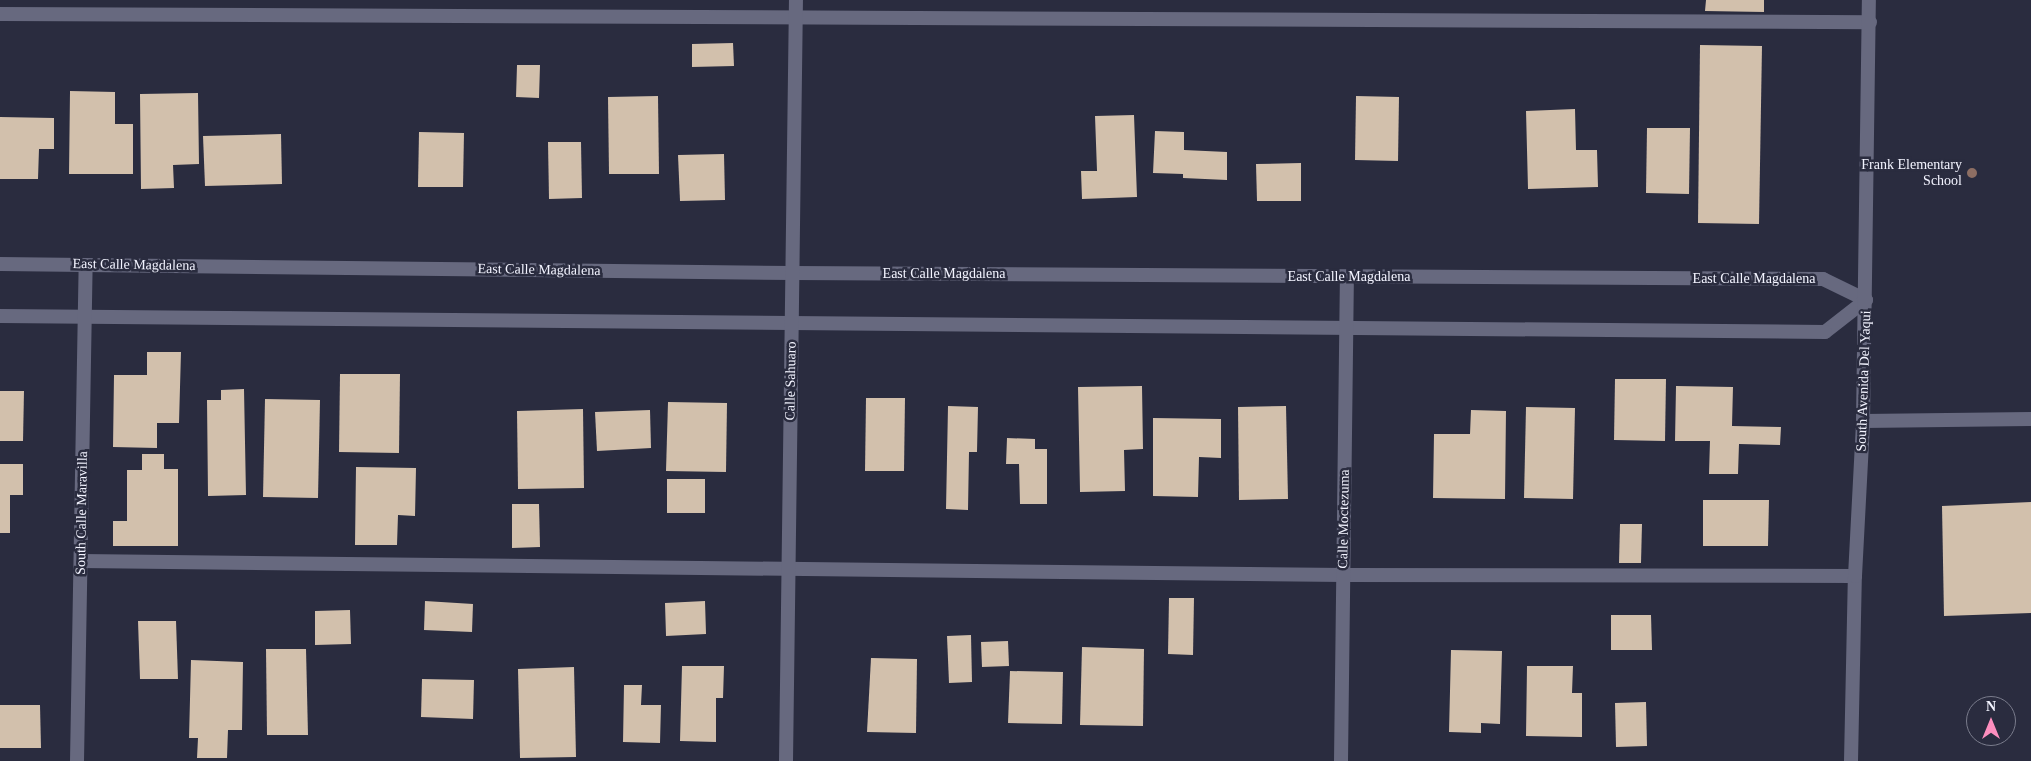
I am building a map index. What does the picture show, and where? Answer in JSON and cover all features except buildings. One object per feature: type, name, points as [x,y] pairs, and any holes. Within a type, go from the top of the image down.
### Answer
[{"type":"street","name":"Calle Sahuaro","points":[[786,761],[796,0]]},
{"type":"street","name":"South Avenida Del Yaqui","points":[[1851,761],[1855,576],[1863,421],[1866,300],[1869,0]]},
{"type":"street","points":[[0,14],[1870,22]]},
{"type":"street","name":"East Calle Magdalena","points":[[0,264],[793,273],[1824,279],[1866,300]]},
{"type":"street","name":"South Calle Maravilla","points":[[78,761],[86,265]]},
{"type":"street","name":"Calle Moctezuma","points":[[1341,761],[1347,277]]},
{"type":"street","points":[[0,316],[792,321],[1347,330],[1825,332],[1866,300]]},
{"type":"street","points":[[1863,421],[2031,419]]},
{"type":"street","points":[[81,562],[788,567],[1344,575],[1855,576]]},
{"type":"place","name":"Frank Elementary School","points":[[1972,173]]}]
